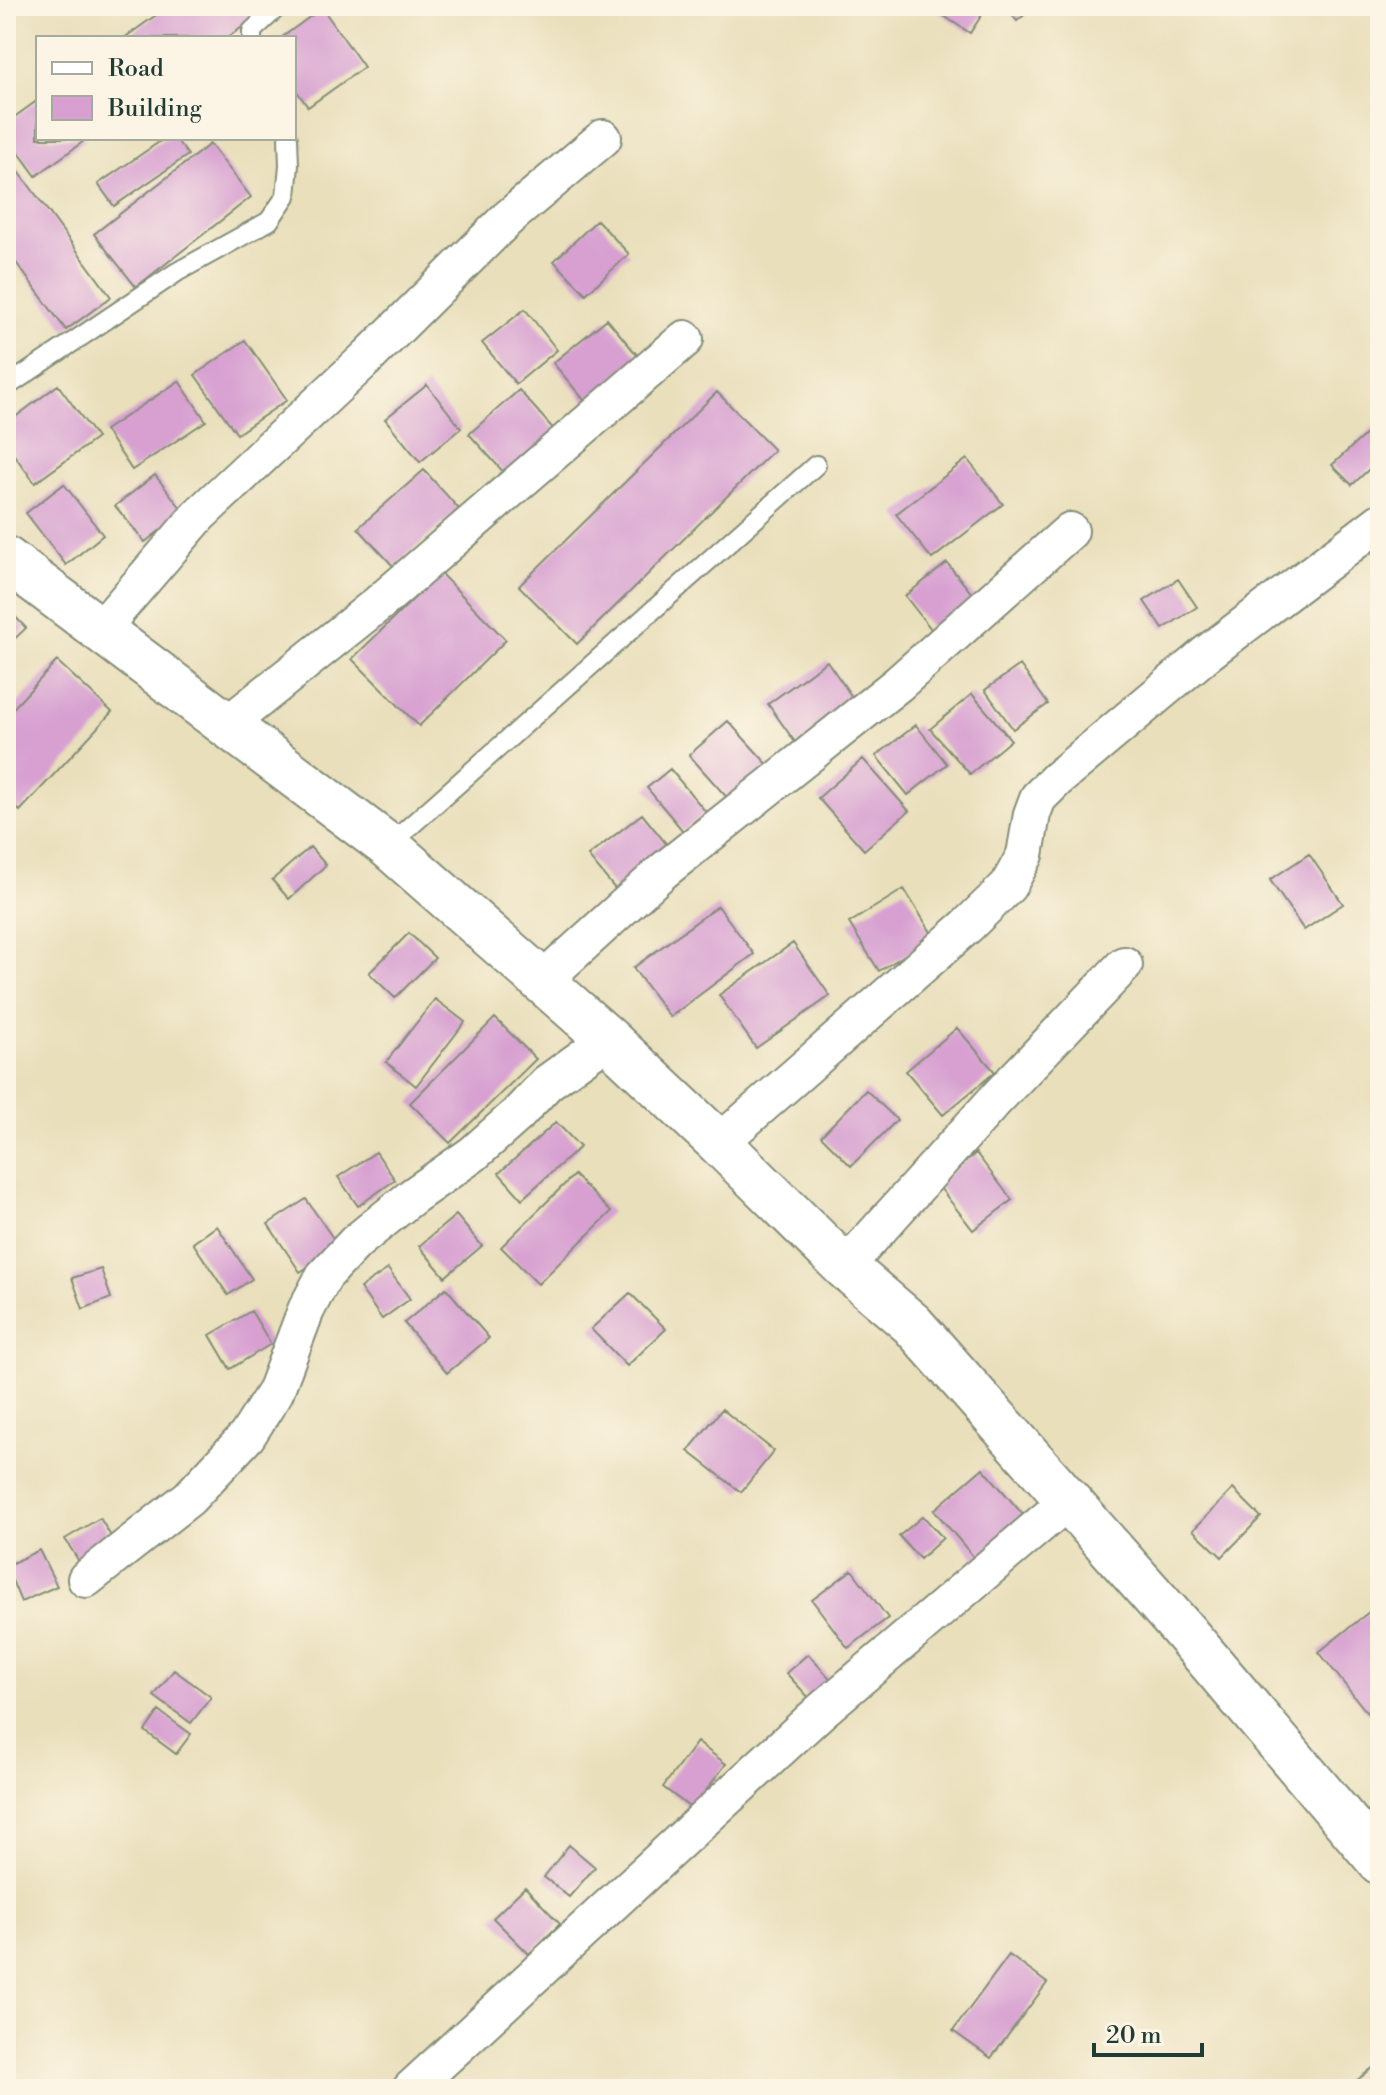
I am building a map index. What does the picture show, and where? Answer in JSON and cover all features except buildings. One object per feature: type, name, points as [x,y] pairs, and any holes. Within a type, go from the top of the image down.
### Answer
[{"type":"highway","points":[[6,559],[388,846],[608,1039],[845,1267],[912,1324],[1183,1630],[1380,1862]]},
{"type":"street","points":[[101,629],[199,515],[369,356],[507,219],[603,138]]},
{"type":"street","points":[[228,724],[379,603],[685,339]]},
{"type":"street","points":[[719,1143],[967,926],[1008,886],[1025,855],[1038,798],[1056,780],[1206,654],[1380,522]]},
{"type":"street","points":[[541,982],[663,871],[898,684],[1070,531]]},
{"type":"street","points":[[845,1267],[997,1098],[1124,965]]},
{"type":"street","points":[[86,1579],[189,1498],[247,1436],[275,1392],[306,1310],[324,1276],[356,1242],[413,1196],[473,1154],[547,1083],[608,1039]]},
{"type":"street","points":[[411,2089],[821,1711],[1068,1501]]},
{"type":"lane","points":[[252,36],[252,31],[279,6]]},
{"type":"lane","points":[[6,387],[177,272],[269,221],[286,196],[288,140]]},
{"type":"lane","points":[[388,846],[816,465]]}]
